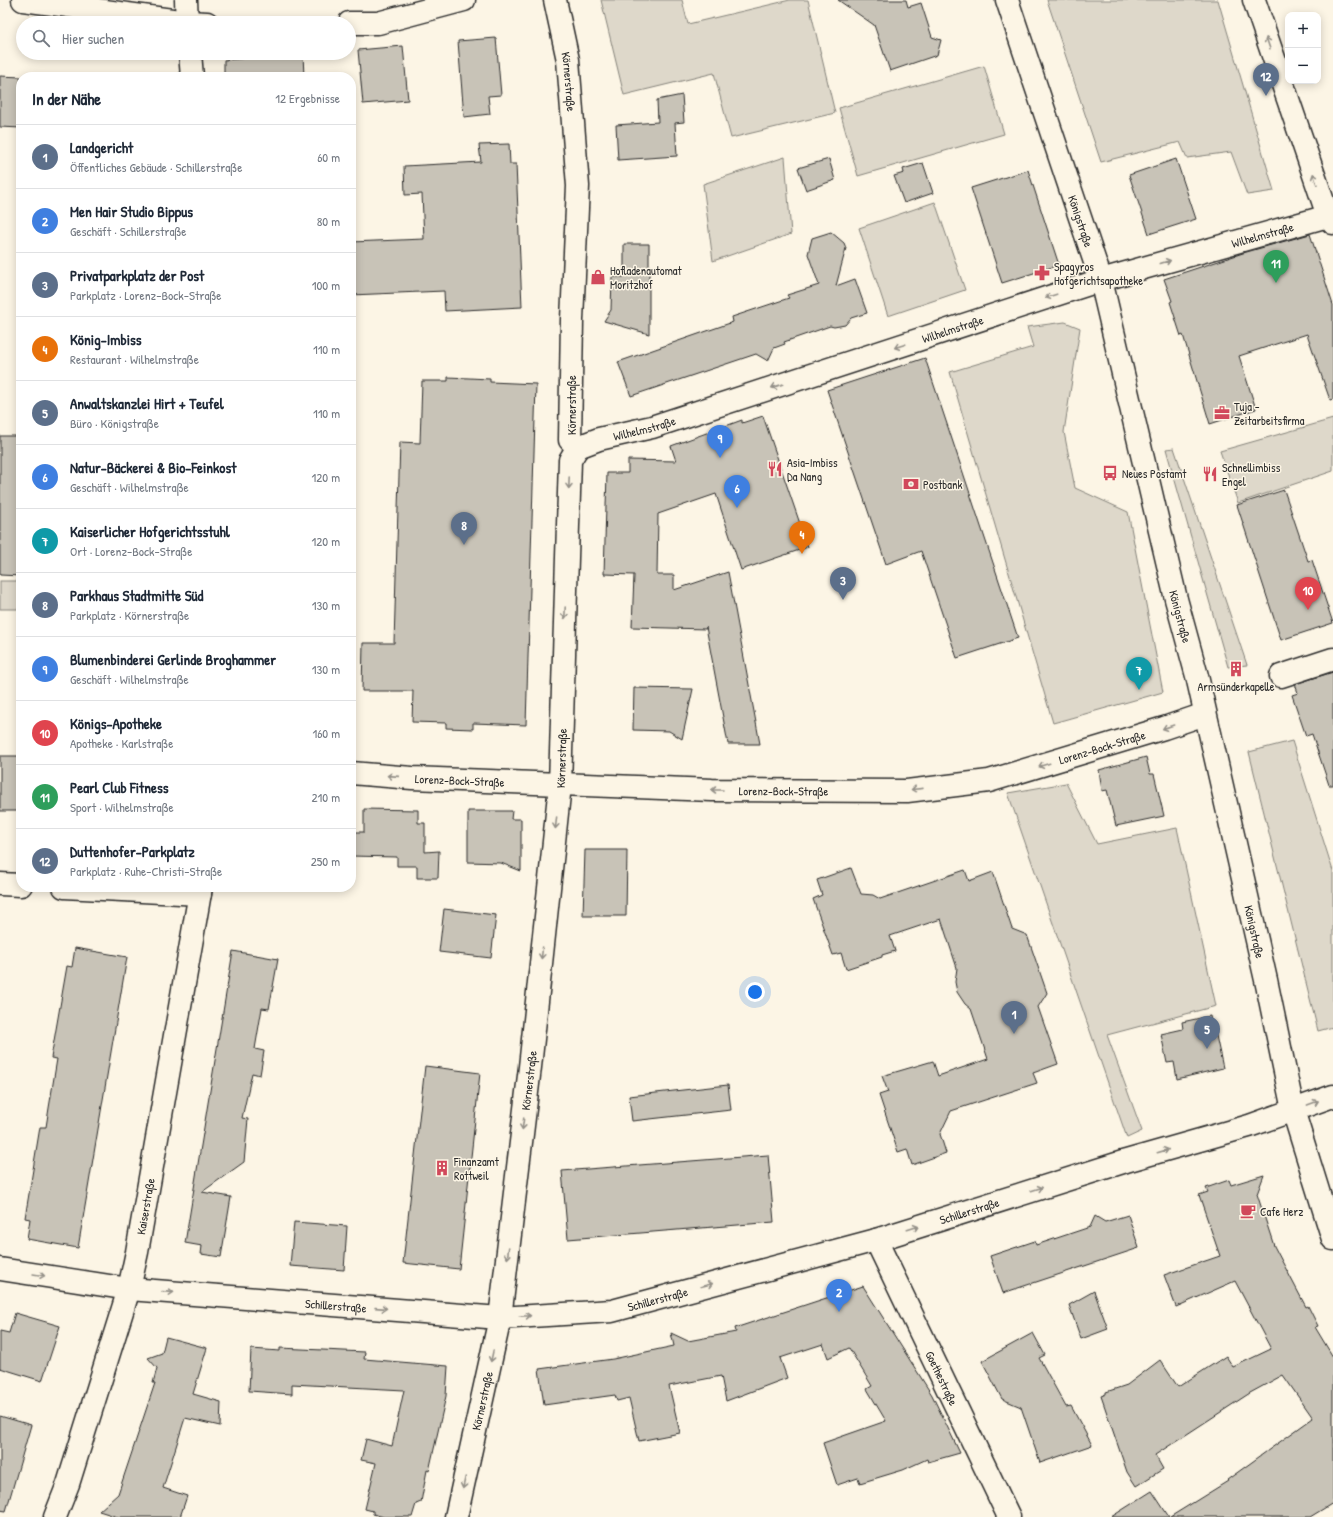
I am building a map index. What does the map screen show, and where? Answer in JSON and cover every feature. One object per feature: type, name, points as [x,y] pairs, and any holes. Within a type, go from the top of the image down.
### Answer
[{"type":"street","points":[[23,0],[142,16]]},
{"type":"street","points":[[186,0],[192,16]]},
{"type":"street","points":[[356,24],[378,22],[464,0]]},
{"type":"street","name":"Körnerstraße","points":[[456,1517],[500,1318],[528,1082],[560,785],[570,460],[578,447],[570,440],[572,320],[578,186],[568,60],[555,0]]},
{"type":"street","name":"Königstraße","points":[[1007,0],[1101,280],[1176,599],[1197,676],[1264,973],[1293,1110],[1333,1238]]},
{"type":"street","points":[[1254,0],[1330,220]]},
{"type":"street","points":[[191,60],[192,72]]},
{"type":"street","name":"Wilhelmstraße","points":[[578,447],[599,438],[652,427],[1101,280],[1330,220]]},
{"type":"street","points":[[1281,676],[1333,660]]},
{"type":"street","name":"Lorenz-Bock-Straße","points":[[356,773],[560,785],[712,790],[914,790],[989,781],[1164,728],[1205,714]]},
{"type":"street","points":[[0,884],[16,885]]},
{"type":"street","name":"Kaiserstraße","points":[[55,1517],[68,1484],[129,1289],[137,1252],[201,892]]},
{"type":"street","name":"Schillerstraße","points":[[0,1269],[129,1289],[500,1318],[612,1311],[876,1240],[1126,1161],[1249,1126],[1333,1096]]},
{"type":"street","name":"Goethestraße","points":[[876,1240],[1009,1517]]},
{"type":"shaded area","points":[[601,0],[682,0],[688,24],[790,0],[808,0],[835,113],[731,138],[714,73],[624,95]]},
{"type":"shaded area","points":[[1047,0],[1218,0],[1274,191],[1247,195],[1231,152],[1187,158],[1180,142],[1101,162]]},
{"type":"shaded area","points":[[984,66],[1004,134],[858,176],[839,108]]},
{"type":"shaded area","points":[[785,157],[791,234],[713,261],[703,184]]},
{"type":"shaded area","points":[[935,202],[965,290],[888,316],[859,228]]},
{"type":"shaded area","points":[[1065,322],[1080,328],[1064,432],[1075,488],[1128,512],[1163,692],[1053,723],[950,372],[1033,347],[1027,327]]},
{"type":"shaded area","points":[[1333,419],[1333,471],[1238,503],[1220,451]]},
{"type":"shaded area","points":[[1174,448],[1247,665],[1228,667],[1166,449]]},
{"type":"shaded area","points":[[0,581],[16,581],[16,609],[0,609]]},
{"type":"shaded area","points":[[1292,741],[1333,871],[1333,1027],[1318,1031],[1249,752]]},
{"type":"shaded area","points":[[1066,783],[1097,844],[1177,828],[1216,1006],[1107,1035],[1142,1131],[1127,1138],[1008,793]]},
{"type":"building","points":[[838,0],[906,0],[908,7],[921,3],[932,37],[941,40],[937,55],[890,71],[874,25]]},
{"type":"building","points":[[496,38],[501,95],[488,96],[490,114],[464,117],[458,41]]},
{"type":"building","points":[[403,46],[408,100],[363,104],[358,50]]},
{"type":"building","points":[[224,60],[303,60],[304,72],[224,72]]},
{"type":"building","points":[[0,76],[16,77],[16,128],[0,127]]},
{"type":"building","points":[[682,95],[684,122],[675,123],[677,156],[618,160],[616,125],[658,122],[657,100]]},
{"type":"building","points":[[509,144],[510,164],[516,164],[522,307],[445,311],[444,291],[356,295],[356,242],[424,239],[422,194],[405,195],[404,166],[481,162],[479,145]]},
{"type":"building","points":[[829,159],[835,180],[806,190],[798,168]]},
{"type":"building","points":[[1176,159],[1196,219],[1149,234],[1129,175]]},
{"type":"building","points":[[923,163],[933,193],[904,203],[894,176],[904,173],[903,169]]},
{"type":"building","points":[[1028,170],[1059,265],[1002,283],[971,188]]},
{"type":"building","points":[[831,232],[844,243],[846,248],[836,286],[855,279],[867,313],[851,318],[845,325],[834,327],[830,326],[784,342],[785,344],[774,348],[768,361],[756,354],[631,396],[618,362],[733,322],[732,317],[789,298],[787,295],[819,285],[808,254],[812,238]]},
{"type":"building","points":[[1310,234],[1333,305],[1333,399],[1330,400],[1307,334],[1239,356],[1256,409],[1210,424],[1183,335],[1181,336],[1170,302],[1172,301],[1164,279],[1243,253]]},
{"type":"building","points":[[624,244],[649,244],[649,334],[604,321],[611,310],[612,277],[624,277]]},
{"type":"building","points":[[925,358],[1018,638],[957,658],[921,551],[886,564],[827,390]]},
{"type":"building","points":[[448,377],[490,379],[490,382],[536,384],[526,725],[473,723],[473,729],[446,728],[446,723],[412,722],[413,691],[362,691],[363,643],[394,643],[400,442],[420,443],[422,381],[448,381]]},
{"type":"building","points":[[763,416],[808,547],[741,570],[716,494],[658,514],[657,575],[674,575],[674,590],[728,572],[760,744],[728,744],[706,627],[706,629],[632,627],[634,575],[604,574],[607,473],[628,473],[628,460],[676,461],[671,446],[742,420],[742,423]]},
{"type":"building","points":[[0,436],[16,436],[16,576],[0,575]]},
{"type":"building","points":[[1284,490],[1308,561],[1312,560],[1333,623],[1281,640],[1237,505]]},
{"type":"building","points":[[1333,672],[1333,785],[1329,785],[1312,734],[1306,736],[1292,695],[1298,693],[1295,684]]},
{"type":"building","points":[[634,688],[693,689],[682,739],[669,731],[633,730]]},
{"type":"building","points":[[0,756],[16,756],[16,811],[0,811]]},
{"type":"building","points":[[1146,757],[1150,774],[1154,774],[1164,816],[1116,826],[1107,790],[1102,791],[1099,770]]},
{"type":"building","points":[[364,809],[418,810],[418,823],[425,823],[425,852],[439,851],[438,878],[417,878],[417,866],[397,866],[397,857],[356,856],[356,832],[364,832]]},
{"type":"building","points":[[468,811],[512,811],[511,819],[521,819],[521,871],[501,863],[468,862]]},
{"type":"building","points":[[585,850],[627,850],[626,916],[583,916]]},
{"type":"building","points":[[851,868],[861,894],[873,895],[880,899],[965,870],[969,881],[993,872],[1012,929],[1027,935],[1047,993],[1038,1007],[1058,1064],[1033,1073],[1037,1083],[951,1111],[940,1134],[946,1153],[912,1165],[907,1149],[898,1152],[879,1095],[888,1092],[882,1076],[933,1061],[938,1076],[988,1059],[971,1009],[965,1004],[957,992],[955,982],[957,968],[941,919],[890,936],[895,951],[846,969],[841,953],[833,955],[813,899],[822,895],[817,880]]},
{"type":"building","points":[[444,909],[496,915],[491,958],[439,952]]},
{"type":"building","points":[[75,948],[127,957],[78,1248],[27,1239],[30,1219],[25,1218],[40,1127],[46,1127],[57,1059],[51,1058],[67,966],[72,967]]},
{"type":"building","points":[[233,951],[278,959],[269,1009],[262,1008],[255,1049],[264,1051],[260,1075],[252,1073],[242,1118],[248,1119],[244,1162],[202,1192],[231,1197],[221,1257],[201,1254],[202,1246],[185,1243]]},
{"type":"building","points":[[1210,1016],[1211,1022],[1213,1022],[1223,1068],[1177,1079],[1174,1062],[1167,1063],[1161,1034],[1183,1029],[1182,1022]]},
{"type":"building","name":"Finanzamt Rottweil","points":[[425,1066],[480,1073],[459,1269],[403,1263]]},
{"type":"building","points":[[728,1085],[731,1110],[632,1121],[629,1096]]},
{"type":"building","points":[[768,1155],[774,1222],[568,1239],[562,1171]]},
{"type":"building","points":[[1264,1175],[1257,1194],[1274,1246],[1306,1307],[1308,1306],[1318,1326],[1315,1327],[1333,1357],[1333,1503],[1310,1517],[1170,1517],[1228,1481],[1227,1480],[1313,1418],[1283,1375],[1250,1393],[1155,1455],[1163,1469],[1136,1486],[1127,1472],[1101,1396],[1106,1394],[1106,1392],[1127,1385],[1160,1360],[1178,1387],[1226,1356],[1233,1367],[1271,1349],[1235,1281],[1176,1307],[1164,1275],[1220,1256],[1199,1195],[1208,1192],[1206,1188],[1229,1180],[1231,1185]]},
{"type":"building","points":[[1128,1215],[1139,1248],[1003,1293],[990,1256],[1035,1241],[1036,1245],[1090,1227],[1095,1216],[1105,1222]]},
{"type":"building","points":[[294,1222],[347,1226],[344,1270],[290,1266]]},
{"type":"building","points":[[863,1286],[932,1395],[960,1453],[928,1462],[927,1459],[903,1470],[860,1483],[858,1478],[837,1485],[823,1443],[886,1421],[867,1389],[872,1386],[849,1348],[828,1358],[823,1344],[780,1358],[787,1378],[726,1401],[721,1376],[669,1386],[680,1433],[639,1441],[629,1398],[617,1401],[615,1395],[544,1405],[539,1369],[613,1359],[674,1346],[671,1333],[688,1341],[736,1332],[735,1328]]},
{"type":"building","points":[[1094,1291],[1108,1329],[1081,1339],[1069,1305]]},
{"type":"building","points":[[15,1313],[60,1326],[42,1381],[0,1368],[0,1331],[9,1333]]},
{"type":"building","points":[[1033,1333],[1045,1355],[1039,1358],[1066,1407],[1071,1406],[1092,1445],[1040,1463],[1021,1407],[1002,1399],[982,1361]]},
{"type":"building","points":[[166,1337],[207,1348],[193,1394],[221,1402],[220,1426],[185,1418],[163,1488],[187,1496],[180,1517],[118,1517],[99,1511],[118,1494],[155,1383],[153,1383],[157,1368],[148,1358],[162,1353]]},
{"type":"building","points":[[280,1348],[365,1352],[364,1359],[448,1366],[446,1396],[429,1471],[427,1470],[421,1502],[416,1504],[412,1517],[384,1517],[373,1514],[373,1511],[365,1509],[376,1463],[361,1460],[366,1439],[392,1446],[404,1390],[292,1384],[292,1394],[249,1391],[251,1349],[280,1351]]},
{"type":"building","points":[[0,1416],[31,1425],[6,1511],[0,1510]]},
{"type":"building","points":[[1152,1491],[1169,1517],[1111,1517]]},
{"type":"place","name":"Duttenhofer-Parkplatz","points":[[1266,96]]},
{"type":"place","name":"Spagyros Hofgerichtsapotheke","points":[[1042,273]]},
{"type":"place","name":"Hofladenautomat Moritzhof","points":[[598,277]]},
{"type":"place","name":"Pearl Club Fitness","points":[[1276,283]]},
{"type":"place","name":"Tuja - Zeitarbeitsfirma","points":[[1222,413]]},
{"type":"place","name":"Blumenbinderei Gerlinde Broghammer","points":[[720,458]]},
{"type":"place","name":"Asia-Imbiss Da Nang","points":[[775,469]]},
{"type":"place","name":"Neues Postamt","points":[[1110,473]]},
{"type":"place","name":"Schnellimbiss Engel","points":[[1210,474]]},
{"type":"place","name":"Postbank","points":[[911,484]]},
{"type":"place","name":"Natur-Bäckerei & Bio-Feinkost","points":[[737,508]]},
{"type":"place","name":"Parkhaus Stadtmitte Süd","points":[[464,545]]},
{"type":"place","name":"König-Imbiss","points":[[802,554]]},
{"type":"place","name":"Privatparkplatz der Post","points":[[843,600]]},
{"type":"place","name":"Königs-Apotheke","points":[[1308,610]]},
{"type":"place","name":"Armsünderkapelle","points":[[1236,669]]},
{"type":"place","name":"Kaiserlicher Hofgerichtsstuhl","points":[[1139,690]]},
{"type":"place","name":"Landgericht","points":[[1014,1034]]},
{"type":"place","name":"Anwaltskanzlei Hirt + Teufel","points":[[1207,1049]]},
{"type":"place","name":"Finanzamt Rottweil","points":[[442,1168]]},
{"type":"place","name":"Cafe Herz","points":[[1248,1211]]},
{"type":"place","name":"Men Hair Studio Bippus","points":[[839,1312]]}]
